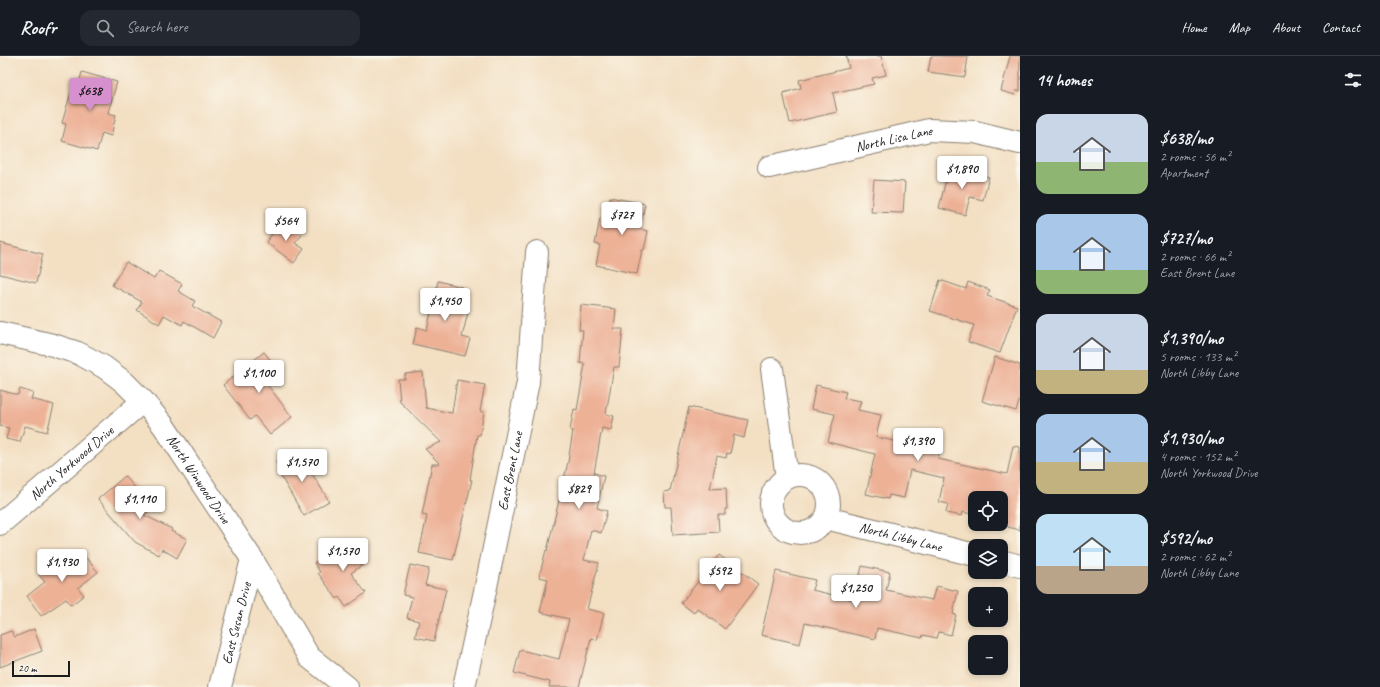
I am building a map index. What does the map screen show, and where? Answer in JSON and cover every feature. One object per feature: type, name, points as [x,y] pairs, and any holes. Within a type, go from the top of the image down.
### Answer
[{"type":"street","name":"North Lisa Lane","points":[[769,167],[929,130],[975,132],[1020,143]]},
{"type":"street","name":"East Brent Lane","points":[[464,687],[488,582],[528,382],[537,252]]},
{"type":"street","name":"North Winwood Drive","points":[[0,333],[53,345],[78,353],[124,382],[143,401],[163,425],[252,559],[309,657],[347,687]]},
{"type":"street","points":[[772,369],[787,478]]},
{"type":"street","name":"North Yorkwood Drive","points":[[0,524],[143,401]]},
{"type":"street","points":[[796,475],[805,475],[814,478],[826,491],[829,500],[826,518],[820,525],[812,530],[804,533],[790,532],[779,524],[772,512],[771,499],[774,490],[787,478],[796,475]]},
{"type":"street","name":"North Libby Lane","points":[[826,518],[968,553]]},
{"type":"street","name":"East Susan Drive","points":[[220,687],[252,559]]},
{"type":"street","points":[[1008,563],[1020,566]]},
{"type":"building","points":[[846,56],[881,56],[886,75],[872,78],[874,84],[833,93],[837,112],[790,123],[783,93],[801,88],[799,80],[849,68]]},
{"type":"building","points":[[931,56],[968,56],[965,77],[928,72]]},
{"type":"building","points":[[1010,56],[1020,56],[1020,91],[1016,91],[1015,95],[1001,91]]},
{"type":"building","points":[[82,72],[117,82],[108,113],[116,115],[111,136],[102,133],[97,151],[62,141],[66,124],[62,123],[71,92],[76,94]]},
{"type":"building","points":[[949,167],[989,177],[983,200],[970,197],[965,215],[939,208]]},
{"type":"building","points":[[874,180],[905,182],[903,213],[871,212]]},
{"type":"building","points":[[610,197],[645,204],[640,229],[648,231],[637,274],[596,265],[600,245],[595,244],[600,218],[606,219]]},
{"type":"building","points":[[282,221],[302,235],[295,243],[304,249],[294,263],[266,242]]},
{"type":"building","points":[[0,243],[43,254],[36,283],[0,274]]},
{"type":"building","points":[[126,262],[154,279],[159,271],[182,284],[178,291],[195,301],[192,306],[221,322],[213,338],[184,321],[182,325],[164,315],[159,324],[137,310],[142,302],[112,285]]},
{"type":"building","points":[[940,280],[966,289],[968,282],[990,290],[987,296],[1017,306],[1000,353],[968,342],[974,325],[930,311]]},
{"type":"building","points":[[438,281],[462,287],[458,305],[469,308],[462,337],[470,339],[465,356],[413,344],[417,327],[427,330]]},
{"type":"building","points":[[581,305],[616,309],[614,329],[623,329],[619,367],[614,367],[606,414],[614,416],[611,430],[602,428],[594,473],[604,476],[597,508],[607,511],[601,533],[591,530],[584,560],[599,563],[587,609],[604,613],[597,640],[591,638],[579,687],[549,687],[550,682],[514,673],[520,650],[559,659],[569,619],[540,612],[548,579],[539,577],[546,550],[547,551],[568,462],[573,431],[570,430],[574,409],[577,410],[585,364],[580,363],[583,330],[579,330]]},
{"type":"building","points":[[264,352],[280,372],[266,383],[292,417],[270,435],[255,416],[250,420],[223,385]]},
{"type":"building","points":[[995,357],[1020,365],[1020,399],[1016,411],[982,401]]},
{"type":"building","points":[[423,372],[426,408],[452,413],[457,380],[485,385],[480,411],[484,412],[480,435],[477,435],[470,480],[472,480],[453,560],[419,553],[427,516],[422,515],[432,464],[440,464],[425,449],[441,442],[400,402],[398,379],[405,379],[405,374]]},
{"type":"building","points":[[816,385],[846,392],[844,398],[861,401],[858,410],[881,415],[876,437],[916,446],[917,443],[940,448],[938,459],[1007,474],[1013,446],[1020,447],[1020,530],[1008,527],[1008,491],[968,491],[968,513],[963,512],[962,516],[946,513],[948,504],[939,502],[944,478],[910,470],[904,498],[889,495],[888,499],[866,494],[875,454],[828,442],[835,414],[811,409]]},
{"type":"building","points":[[20,389],[33,393],[31,399],[54,405],[47,432],[25,426],[20,442],[6,439],[9,428],[0,426],[0,390],[18,395]]},
{"type":"building","points":[[689,407],[748,420],[744,438],[734,435],[730,454],[727,453],[726,458],[717,456],[710,489],[726,488],[727,509],[725,509],[725,515],[718,515],[719,532],[673,535],[671,507],[665,507],[664,492],[670,491]]},
{"type":"building","points":[[295,450],[301,460],[303,459],[329,501],[304,516],[280,475],[283,473],[276,462]]},
{"type":"building","points":[[125,476],[152,508],[144,515],[172,529],[171,531],[187,539],[177,558],[162,549],[159,555],[135,542],[98,499]]},
{"type":"building","points":[[351,538],[368,561],[351,573],[366,593],[346,607],[339,597],[337,599],[318,573],[320,572],[314,563]]},
{"type":"building","points":[[81,552],[98,572],[78,588],[84,595],[71,605],[66,599],[41,616],[27,596],[45,582],[39,575],[56,561],[58,564],[64,559],[68,563]]},
{"type":"building","points":[[719,555],[758,584],[725,629],[697,608],[694,613],[681,603]]},
{"type":"building","points":[[410,565],[429,569],[425,585],[446,589],[434,641],[415,637],[419,621],[407,618],[412,597],[403,595]]},
{"type":"building","points":[[862,566],[890,572],[886,590],[932,600],[936,586],[958,591],[953,614],[956,615],[951,635],[939,632],[937,638],[923,635],[922,638],[877,628],[875,639],[805,623],[800,644],[761,635],[776,571],[815,580],[812,590],[854,600]]},
{"type":"building","points":[[34,629],[42,651],[0,667],[0,635],[11,631],[15,637]]}]
